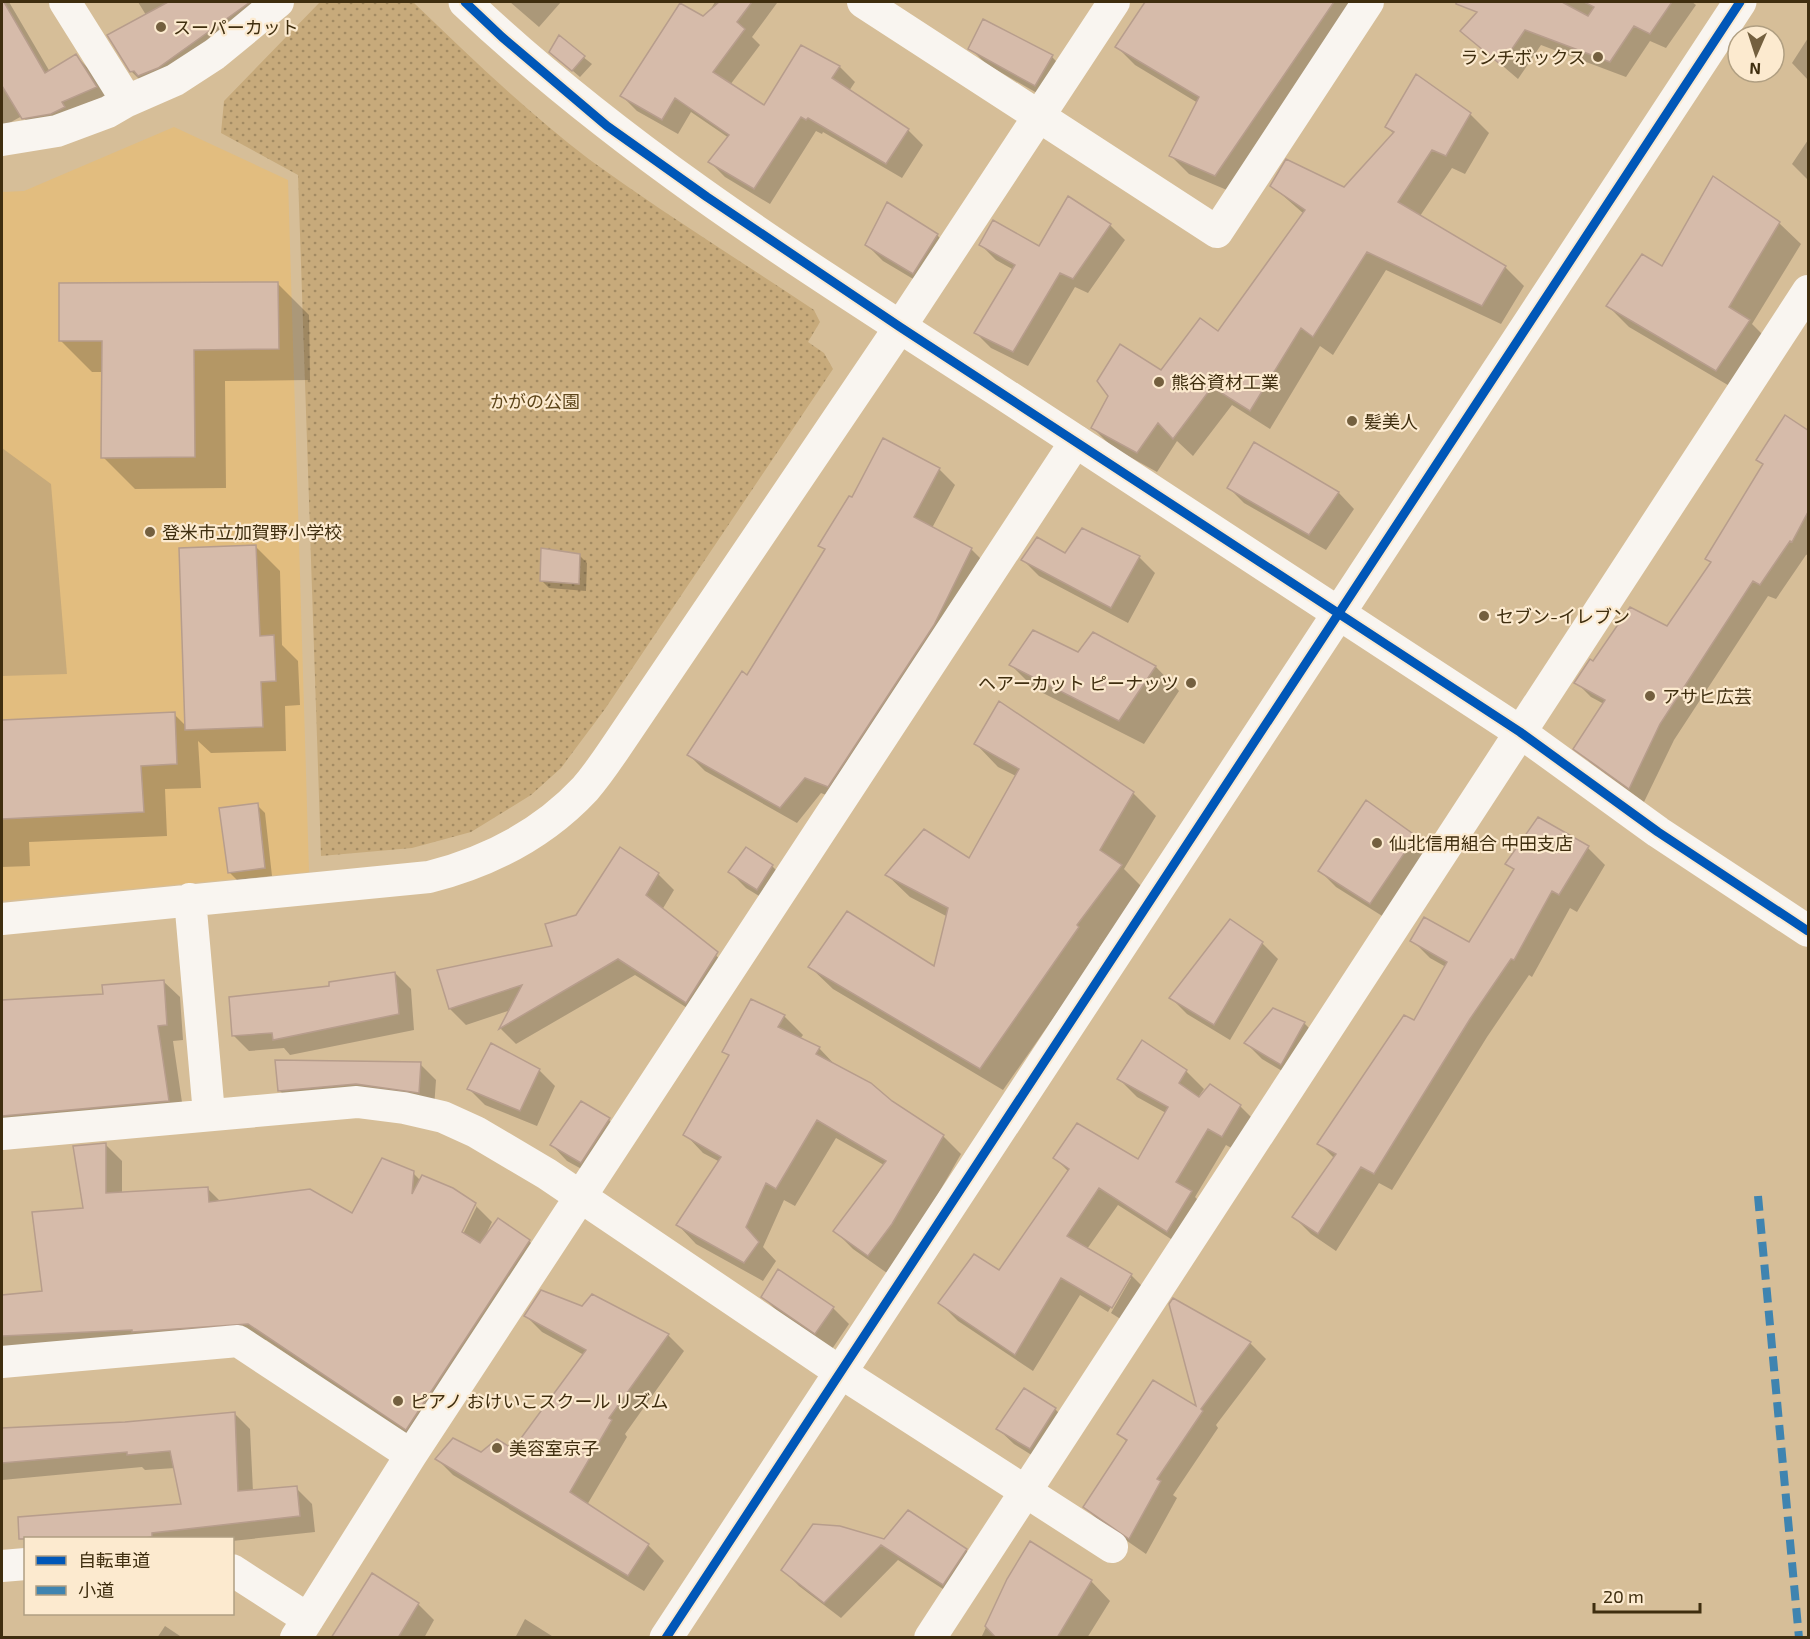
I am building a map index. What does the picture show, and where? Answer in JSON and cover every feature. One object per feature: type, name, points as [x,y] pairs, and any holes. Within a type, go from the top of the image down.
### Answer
[{"type":"street","points":[[65,2],[127,101]]},
{"type":"street","points":[[2,140],[57,131],[108,112],[127,101],[176,80],[250,27],[278,2]]},
{"type":"street","points":[[465,2],[502,37],[607,126],[900,327],[1520,732],[1658,832],[1809,931]]},
{"type":"street","points":[[863,2],[1217,232],[1368,2]]},
{"type":"street","points":[[2,919],[429,877],[465,867],[498,853],[560,813],[586,788],[618,744],[900,327],[1114,2]]},
{"type":"street","points":[[666,1638],[1337,611],[1740,2]]},
{"type":"street","points":[[930,1638],[1809,291]]},
{"type":"street","points":[[234,1572],[302,1628],[411,1455],[582,1198],[1076,441]]},
{"type":"street","points":[[190,899],[209,1114]]},
{"type":"street","points":[[2,1134],[357,1102],[404,1108],[442,1117],[476,1132],[547,1174],[840,1372],[1112,1547]]},
{"type":"street","points":[[2,1362],[238,1341],[411,1455]]},
{"type":"street","points":[[2,1566],[24,1564]]},
{"type":"shaded area","name":"登米市立加賀野小学校","points":[[174,127],[288,180],[309,872],[2,901],[2,192],[24,191]]},
{"type":"green space","name":"かがの公園","points":[[320,2],[413,2],[522,104],[590,160],[673,218],[814,310],[820,322],[808,342],[824,353],[833,369],[605,709],[561,768],[531,795],[471,832],[412,848],[321,856],[298,175],[221,133],[224,101]]},
{"type":"green space","points":[[2,448],[51,484],[67,674],[2,676]]},
{"type":"building","points":[[2,2],[45,73],[76,54],[97,87],[62,102],[65,107],[51,114],[22,119],[2,86]]},
{"type":"building","points":[[168,2],[250,2],[158,68],[138,76],[134,71],[130,72],[107,35]]},
{"type":"building","points":[[719,2],[752,2],[737,22],[745,29],[713,72],[764,105],[801,45],[840,66],[832,78],[909,129],[886,164],[808,118],[806,120],[801,117],[754,189],[708,162],[729,135],[675,98],[662,120],[620,96],[680,3],[703,16]]},
{"type":"building","points":[[1145,2],[1334,2],[1215,176],[1169,156],[1199,97],[1115,47]]},
{"type":"building","points":[[1456,2],[1562,2],[1588,16],[1594,7],[1584,2],[1672,2],[1650,34],[1634,26],[1610,62],[1525,30],[1501,65],[1460,31],[1477,12],[1456,4]]},
{"type":"building","points":[[983,19],[1053,55],[1035,86],[968,49]]},
{"type":"building","points":[[559,35],[585,56],[572,71],[549,52]]},
{"type":"building","points":[[1416,74],[1471,113],[1446,156],[1432,150],[1398,202],[1506,266],[1482,306],[1367,252],[1313,337],[1301,328],[1250,411],[1212,387],[1173,439],[1158,423],[1137,453],[1091,428],[1108,396],[1097,381],[1120,344],[1161,370],[1200,318],[1218,331],[1305,210],[1270,186],[1286,159],[1344,187],[1394,132],[1385,127]]},
{"type":"building","points":[[1713,176],[1780,222],[1729,307],[1750,320],[1716,371],[1606,306],[1642,254],[1662,266]]},
{"type":"building","points":[[1068,196],[1111,224],[1073,279],[1060,273],[1013,352],[974,333],[1015,265],[979,245],[993,220],[1039,246]]},
{"type":"building","points":[[887,202],[938,234],[913,274],[865,245]]},
{"type":"building","points":[[278,282],[279,349],[194,350],[195,457],[101,458],[102,341],[59,341],[59,283]]},
{"type":"building","points":[[1785,415],[1809,431],[1809,510],[1792,542],[1790,541],[1760,585],[1753,581],[1660,724],[1629,789],[1573,749],[1605,700],[1574,683],[1590,659],[1593,661],[1630,607],[1667,626],[1711,562],[1705,559],[1763,464],[1756,460]]},
{"type":"building","points":[[883,438],[940,468],[914,517],[972,548],[934,625],[828,787],[805,778],[780,808],[687,755],[742,671],[747,675],[825,549],[818,546],[849,496],[852,497]]},
{"type":"building","points":[[1254,442],[1339,492],[1309,535],[1227,488]]},
{"type":"building","points":[[1082,528],[1140,556],[1111,608],[1021,560],[1037,537],[1065,553]]},
{"type":"building","points":[[256,545],[260,636],[274,635],[276,681],[261,682],[263,727],[185,730],[179,548]]},
{"type":"building","points":[[541,548],[580,554],[579,584],[540,581]]},
{"type":"building","points":[[1033,630],[1078,652],[1093,632],[1156,666],[1119,721],[1009,665]]},
{"type":"building","points":[[999,701],[1134,792],[1100,850],[1122,865],[1077,925],[1079,927],[980,1069],[808,967],[847,911],[934,966],[948,908],[885,875],[924,829],[969,858],[1019,769],[974,744]]},
{"type":"building","points":[[175,712],[177,764],[141,766],[144,812],[2,819],[2,720]]},
{"type":"building","points":[[1366,800],[1416,836],[1370,904],[1318,871]]},
{"type":"building","points":[[258,803],[265,868],[228,873],[219,808]]},
{"type":"building","points":[[1538,817],[1589,846],[1559,895],[1552,891],[1514,960],[1511,959],[1470,1019],[1374,1174],[1361,1167],[1318,1234],[1292,1217],[1336,1154],[1317,1144],[1404,1015],[1414,1020],[1447,962],[1410,941],[1424,917],[1469,942],[1514,869],[1505,864]]},
{"type":"building","points":[[620,847],[659,873],[646,895],[718,952],[686,1003],[618,959],[499,1029],[522,985],[449,1009],[437,970],[552,946],[545,924],[576,915]]},
{"type":"building","points":[[746,847],[773,865],[757,890],[728,872]]},
{"type":"building","points":[[1230,919],[1263,942],[1214,1025],[1169,998]]},
{"type":"building","points":[[395,972],[399,1014],[273,1040],[272,1033],[232,1036],[229,997],[329,986],[329,982]]},
{"type":"building","points":[[164,980],[167,1025],[158,1026],[169,1101],[2,1116],[2,1000],[103,994],[102,985]]},
{"type":"building","points":[[751,999],[785,1015],[778,1027],[820,1047],[816,1054],[871,1083],[892,1101],[944,1135],[892,1224],[868,1256],[833,1231],[886,1161],[817,1120],[776,1189],[766,1183],[746,1227],[759,1242],[744,1263],[676,1225],[721,1157],[683,1135],[729,1055],[722,1052]]},
{"type":"building","points":[[1273,1008],[1305,1022],[1281,1065],[1244,1043]]},
{"type":"building","points":[[1142,1040],[1187,1070],[1179,1083],[1199,1097],[1210,1084],[1241,1105],[1222,1137],[1208,1129],[1176,1182],[1192,1191],[1167,1232],[1099,1188],[1067,1236],[1132,1274],[1112,1308],[1061,1278],[1015,1355],[938,1303],[974,1254],[999,1270],[1069,1169],[1053,1158],[1077,1123],[1138,1159],[1168,1107],[1117,1079]]},
{"type":"building","points":[[491,1043],[540,1069],[520,1111],[467,1089]]},
{"type":"building","points":[[275,1060],[421,1062],[419,1093],[356,1084],[278,1091]]},
{"type":"building","points":[[581,1101],[610,1118],[581,1163],[550,1145]]},
{"type":"building","points":[[106,1143],[106,1193],[208,1187],[209,1202],[310,1189],[352,1213],[382,1158],[414,1171],[412,1194],[422,1175],[453,1188],[476,1203],[462,1232],[480,1243],[498,1218],[530,1240],[406,1430],[248,1324],[132,1332],[132,1330],[2,1336],[2,1295],[42,1291],[32,1212],[83,1208],[73,1146]]},
{"type":"building","points":[[778,1269],[834,1307],[815,1334],[761,1297]]},
{"type":"building","points":[[541,1290],[582,1306],[592,1294],[669,1334],[609,1418],[612,1420],[570,1492],[649,1544],[628,1576],[435,1459],[453,1438],[481,1452],[497,1439],[513,1449],[586,1350],[524,1316]]},
{"type":"building","points":[[1173,1298],[1251,1342],[1201,1409],[1203,1411],[1157,1479],[1161,1481],[1129,1539],[1083,1507],[1127,1440],[1117,1434],[1153,1380],[1196,1406],[1169,1304]]},
{"type":"building","points":[[1024,1388],[1056,1408],[1030,1449],[996,1429]]},
{"type":"building","points":[[235,1412],[238,1491],[297,1486],[300,1516],[152,1533],[152,1537],[24,1537],[24,1539],[19,1539],[18,1517],[181,1504],[170,1451],[127,1455],[127,1452],[2,1463],[2,1428],[125,1422]]},
{"type":"building","points":[[908,1510],[967,1549],[943,1585],[881,1545],[824,1603],[781,1570],[813,1524],[840,1526],[884,1539]]},
{"type":"building","points":[[1030,1541],[1092,1580],[1057,1638],[996,1638],[985,1626],[1007,1579]]},
{"type":"building","points":[[372,1573],[419,1603],[398,1638],[331,1638]]},
{"type":"marked path","points":[[1758,1196],[1799,1638]]},
{"type":"cycle path","points":[[465,2],[502,37],[607,126],[707,197],[900,327],[1520,732],[1658,832],[1808,931]]},
{"type":"cycle path","points":[[666,1638],[1740,2]]},
{"type":"place","name":"スーパーカット","points":[[161,27]]},
{"type":"place","name":"ランチボックス","points":[[1598,57]]},
{"type":"place","name":"熊谷資材工業","points":[[1159,382]]},
{"type":"place","name":"髪美人","points":[[1352,421]]},
{"type":"place","name":"登米市立加賀野小学校","points":[[150,532]]},
{"type":"place","name":"セブン-イレブン","points":[[1484,616]]},
{"type":"place","name":"ヘアーカット ピーナッツ","points":[[1191,683]]},
{"type":"place","name":"アサヒ広芸","points":[[1650,696]]},
{"type":"place","name":"仙北信用組合 中田支店","points":[[1377,843]]},
{"type":"place","name":"ピアノ おけいこスクール リズム","points":[[398,1401]]},
{"type":"place","name":"美容室京子","points":[[497,1448]]}]
